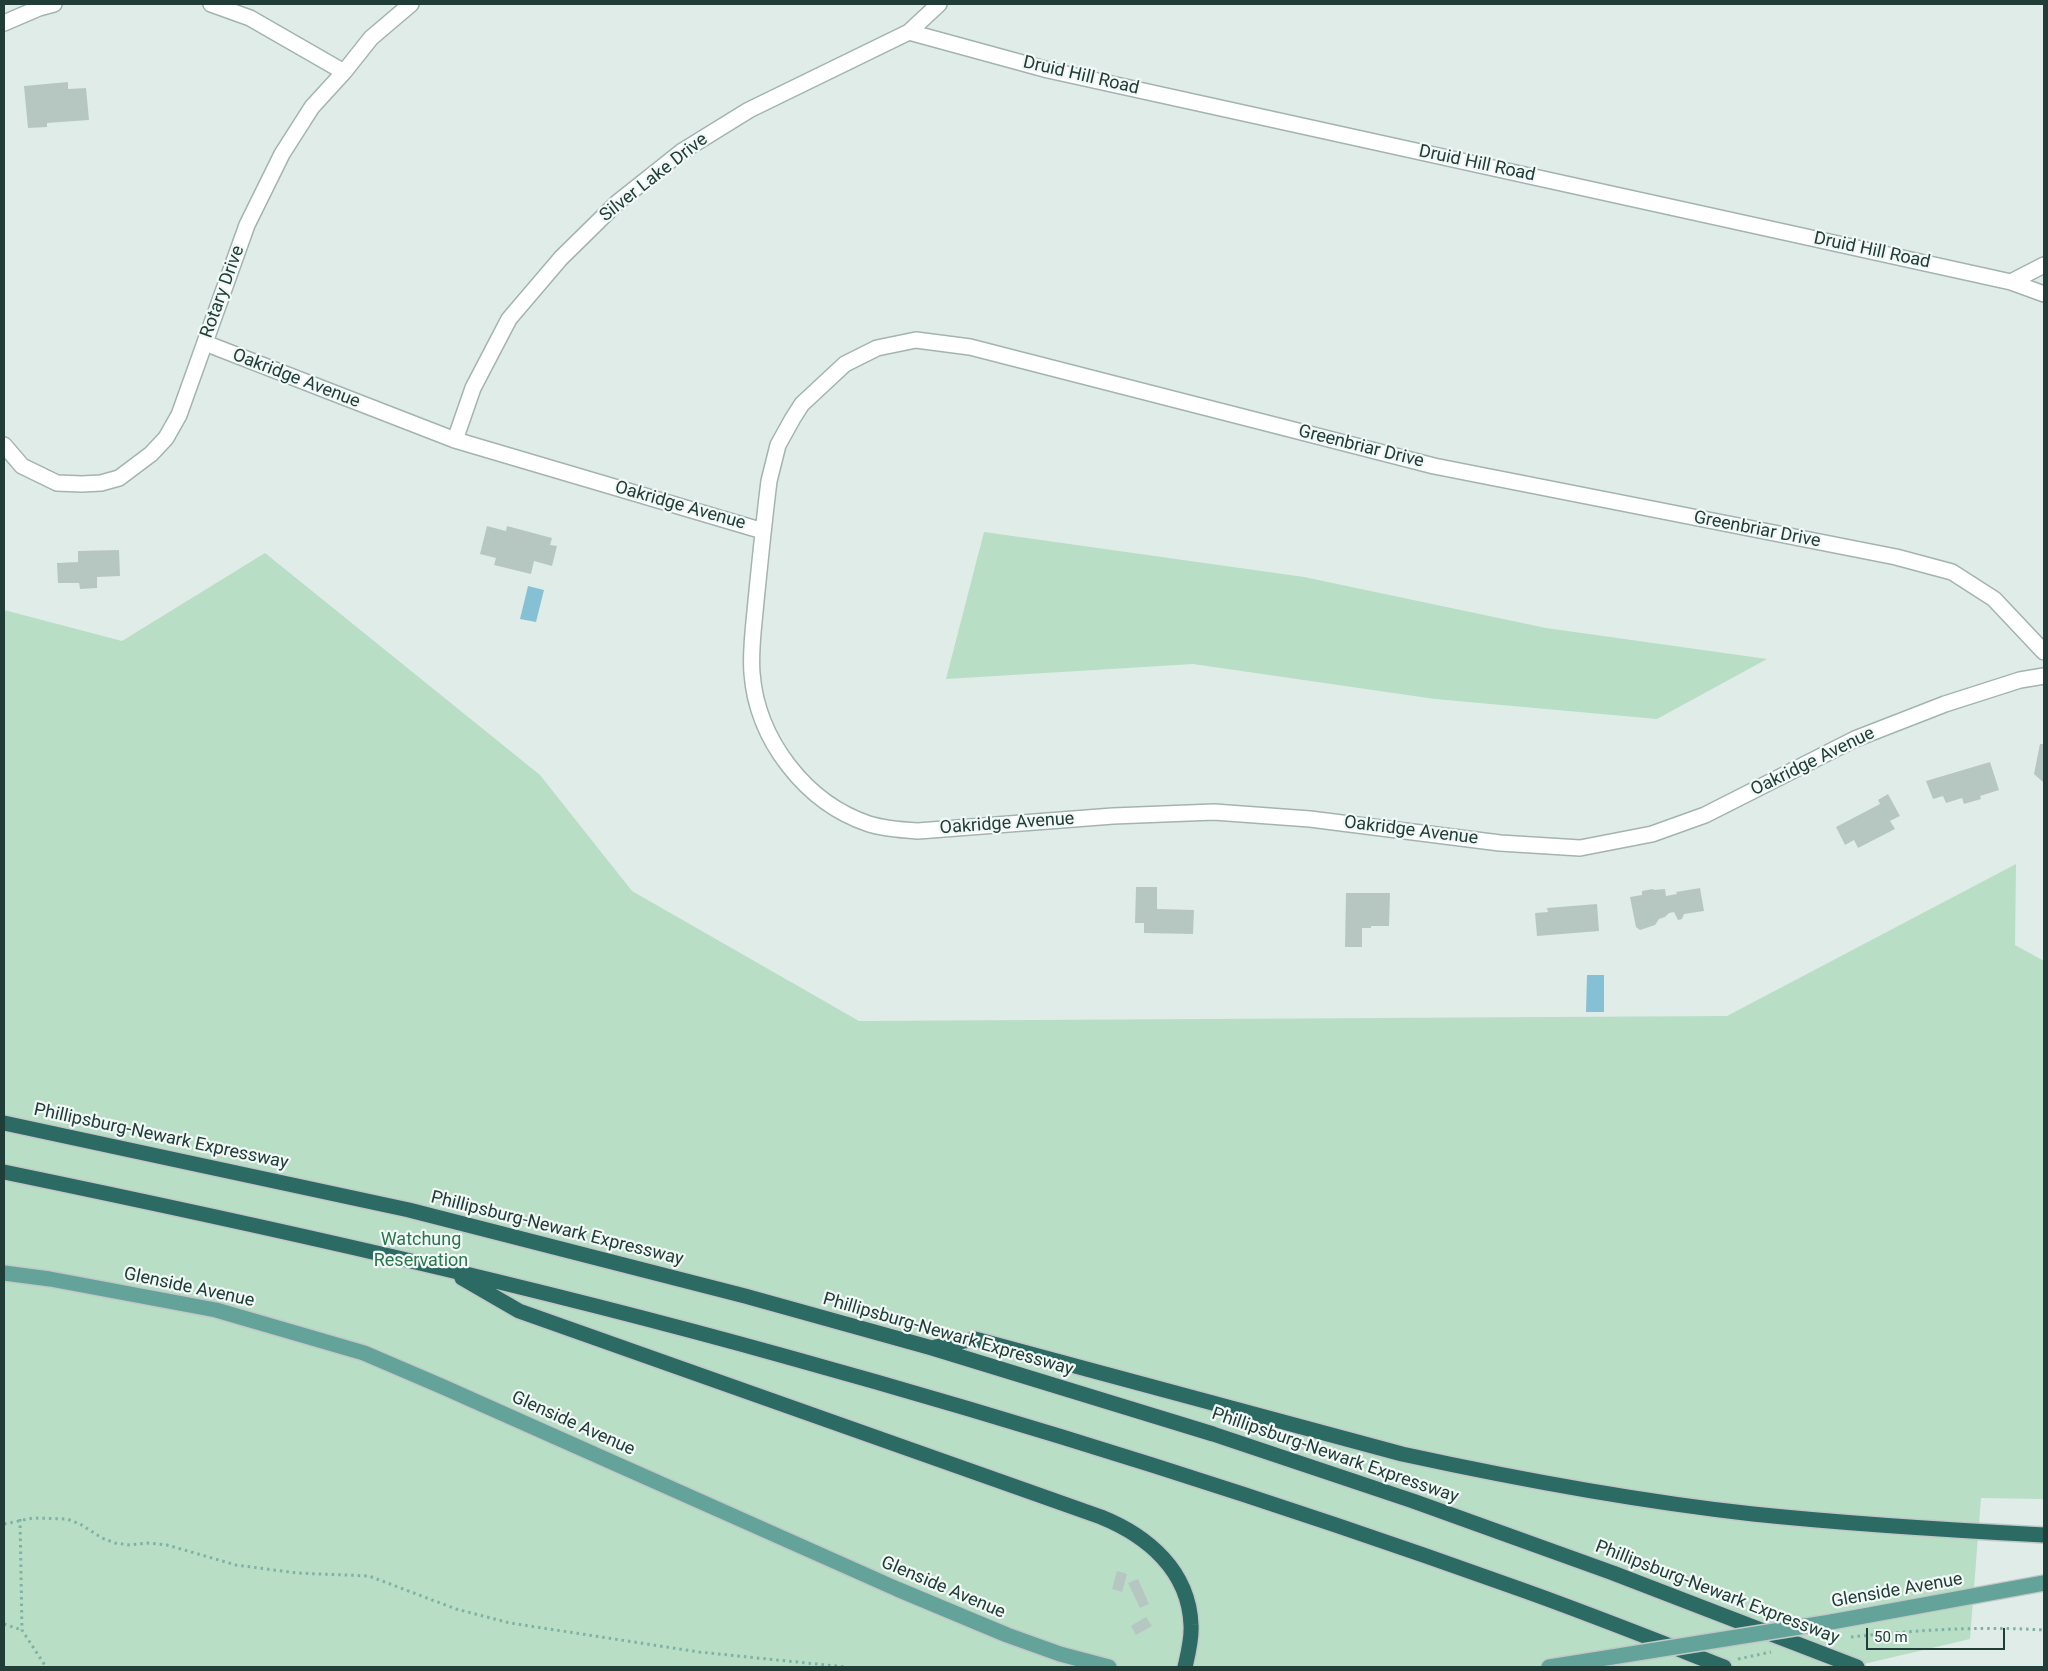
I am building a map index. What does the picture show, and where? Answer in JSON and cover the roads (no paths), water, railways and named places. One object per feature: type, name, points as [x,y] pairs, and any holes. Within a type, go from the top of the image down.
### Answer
[{"type":"highway","name":"Phillipsburg-Newark Expressway","points":[[4,1123],[410,1210],[745,1296],[932,1348],[1213,1434],[1441,1511],[1666,1593],[1857,1667]]},
{"type":"highway","points":[[4,1172],[205,1214],[447,1269],[782,1355],[990,1415],[1196,1479],[1516,1587],[1724,1667]]},
{"type":"highway","points":[[447,1269],[519,1311],[589,1334],[777,1404],[1101,1517],[1129,1530],[1143,1538],[1169,1565],[1185,1594],[1191,1627],[1185,1667]]},
{"type":"highway","points":[[932,1348],[975,1339],[1392,1451],[1562,1486],[1659,1501],[1844,1523],[2044,1535]]},
{"type":"main road","name":"Glenside Avenue","points":[[4,1273],[50,1279],[216,1310],[364,1354],[1007,1635],[1060,1654],[1109,1667]]},
{"type":"main road","name":"Glenside Avenue","points":[[1549,1667],[1831,1622],[2044,1584]]},
{"type":"street","points":[[4,23],[39,8],[54,4]]},
{"type":"street","points":[[211,4],[250,18],[344,72]]},
{"type":"street","name":"Rotary Drive","points":[[4,445],[22,466],[58,483],[82,484],[101,483],[119,478],[151,454],[166,438],[179,415],[248,225],[282,154],[312,107],[344,72],[371,38],[411,4]]},
{"type":"street","name":"Silver Lake Drive","points":[[455,440],[474,388],[509,319],[561,258],[618,202],[681,152],[748,110],[909,32],[939,4]]},
{"type":"street","name":"Druid Hill Road","points":[[909,32],[1058,72],[2011,282],[2044,294]]},
{"type":"street","points":[[2011,282],[2044,265]]},
{"type":"street","name":"Greenbriar Drive","points":[[763,531],[773,460],[784,432],[802,404],[839,369],[860,355],[877,348],[916,340],[970,347],[1434,466],[1896,557],[1952,572],[1994,599],[2044,652]]},
{"type":"street","name":"Oakridge Avenue","points":[[205,343],[455,440],[763,531],[752,644],[752,674],[768,732],[791,769],[817,794],[855,818],[870,824],[893,829],[918,831],[1113,816],[1214,812],[1310,818],[1500,843],[1580,848],[1652,834],[1705,815],[1855,739],[1963,698],[2020,680],[2044,676]]},
{"type":"water","points":[[528,586],[544,590],[536,622],[520,619]]},
{"type":"water","points":[[1587,975],[1604,975],[1604,1012],[1586,1012]]},
{"type":"park label","name":"Watchung Reservation","points":[[421,1250]]}]
